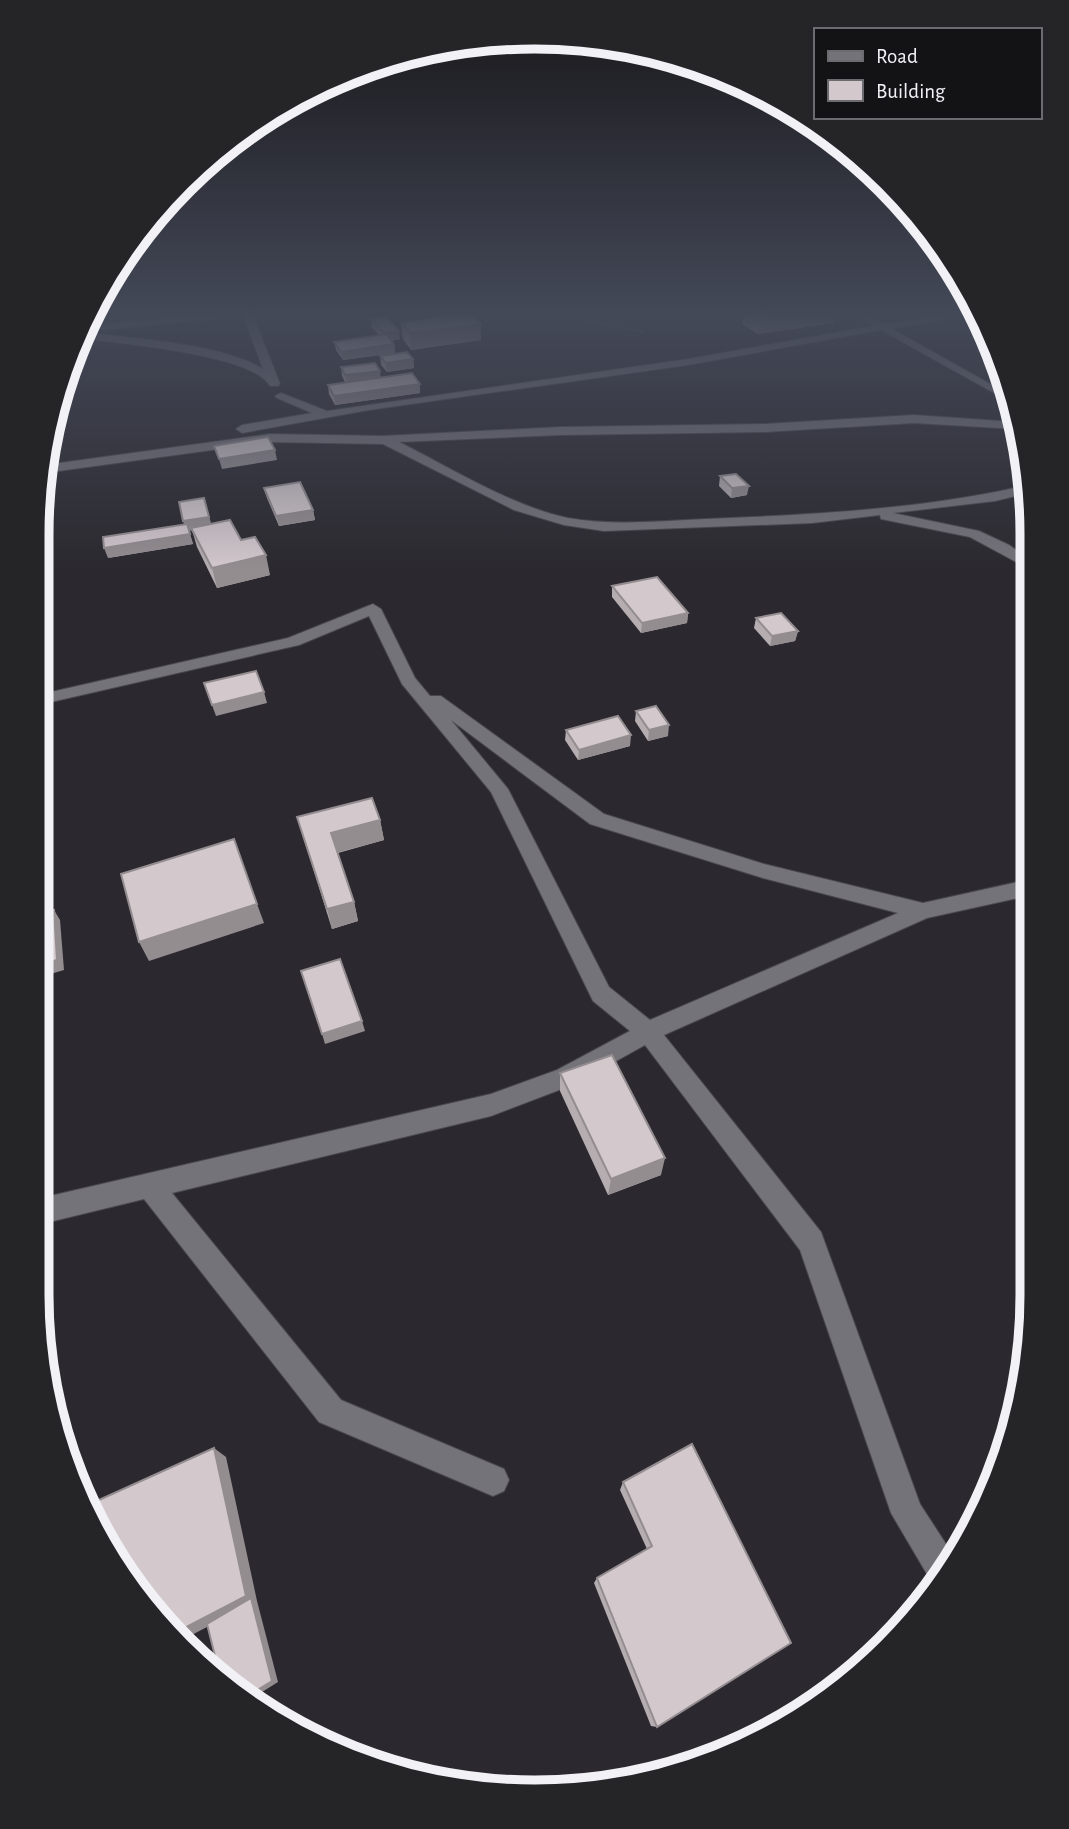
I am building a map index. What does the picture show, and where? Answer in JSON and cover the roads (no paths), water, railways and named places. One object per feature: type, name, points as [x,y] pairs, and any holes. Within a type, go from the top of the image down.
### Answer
[{"type":"street","points":[[281,400],[282,421]]},
{"type":"street","points":[[292,400],[354,424]]},
{"type":"street","points":[[54,468],[136,458],[282,421],[427,400]]},
{"type":"street","points":[[176,449],[270,438],[385,440],[548,431],[765,428],[914,419],[1007,425]]},
{"type":"street","points":[[282,421],[307,437]]},
{"type":"street","points":[[367,428],[385,440],[519,507],[564,520],[604,527],[812,519],[995,497],[1018,492]]},
{"type":"street","points":[[870,513],[974,534],[1020,559]]},
{"type":"street","points":[[49,697],[293,642],[373,609],[408,680],[499,789],[601,994],[648,1032],[811,1242],[907,1513],[939,1563]]},
{"type":"street","points":[[408,680],[597,819],[764,871],[923,911]]},
{"type":"street","points":[[49,1209],[491,1105],[566,1077],[648,1032],[923,911],[1020,890]]},
{"type":"street","points":[[1006,893],[1020,899]]},
{"type":"street","points":[[150,1186],[330,1411],[493,1480]]}]
